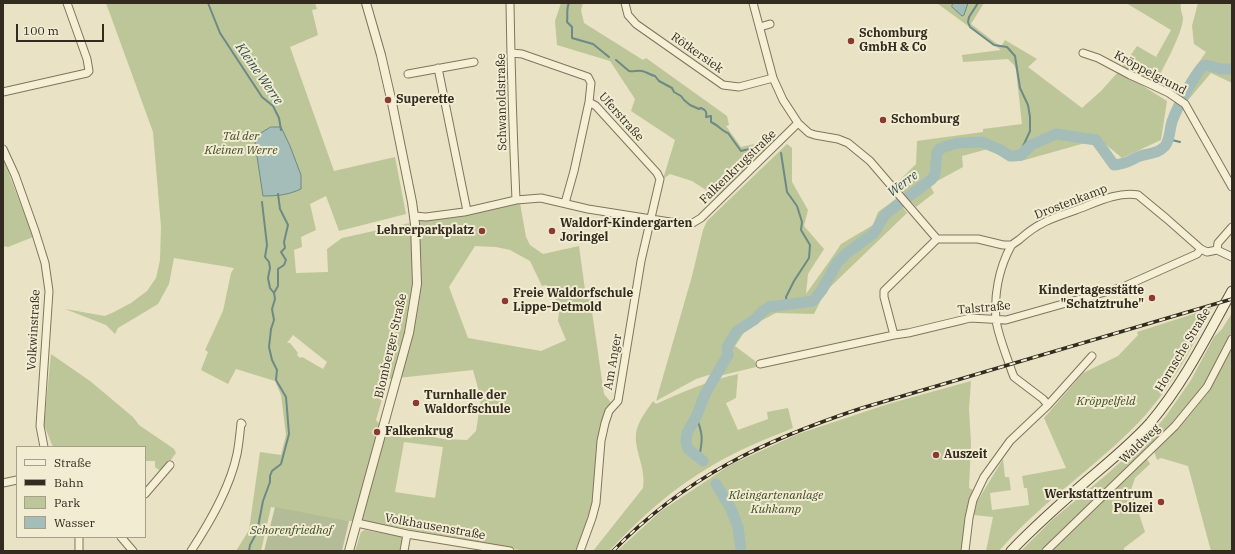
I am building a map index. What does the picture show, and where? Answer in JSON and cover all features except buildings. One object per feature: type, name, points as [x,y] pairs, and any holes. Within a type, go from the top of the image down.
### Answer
[{"type":"main road","name":"Hornsche Straße","points":[[1011,551],[1050,512],[1150,423],[1189,368],[1232,291]]},
{"type":"street","points":[[3,92],[87,73],[89,71],[87,59],[67,3]]},
{"type":"street","name":"Blomberger Straße","points":[[349,551],[408,337],[416,296],[418,271],[414,216],[392,103],[381,55],[366,3]]},
{"type":"street","name":"Schwanoldstraße","points":[[510,3],[516,200]]},
{"type":"street","name":"Rötkersiek","points":[[625,3],[628,15],[634,23],[723,85],[741,87],[773,78]]},
{"type":"street","points":[[753,3],[773,78],[783,100],[798,123],[809,133],[843,141],[857,149],[870,161],[937,239]]},
{"type":"street","points":[[760,27],[770,24]]},
{"type":"street","name":"Kröppelgrund","points":[[1083,53],[1098,58],[1169,93],[1185,104],[1232,187]]},
{"type":"street","name":"Uferstraße","points":[[512,54],[522,54],[588,77],[591,83],[589,102],[596,106],[660,177],[650,220]]},
{"type":"street","points":[[408,74],[474,62]]},
{"type":"street","points":[[438,68],[467,211]]},
{"type":"street","points":[[565,203],[574,171],[589,102]]},
{"type":"street","name":"Falkenkrugstraße","points":[[414,216],[426,217],[467,211],[516,200],[541,198],[588,209],[650,220],[687,224],[697,221],[762,160],[798,123]]},
{"type":"street","name":"Volkwinstraße","points":[[3,149],[15,175],[35,231],[45,263],[49,291],[40,426],[44,446]]},
{"type":"street","name":"Drostenkamp","points":[[1048,405],[1043,399],[1014,377],[996,319],[997,287],[1002,268],[1011,245],[1032,228],[1046,220],[1112,197],[1126,194],[1138,196],[1201,249]]},
{"type":"street","name":"Am Anger","points":[[580,551],[591,524],[596,503],[601,441],[605,423],[609,411],[618,401],[641,261],[650,220]]},
{"type":"street","points":[[1216,250],[1218,243],[1232,227]]},
{"type":"street","points":[[894,335],[884,297],[884,290],[937,239],[978,239],[1002,245],[1011,245]]},
{"type":"street","points":[[1201,249],[1207,252],[1216,250],[1232,257]]},
{"type":"street","name":"Talstraße","points":[[760,364],[908,333],[970,318],[1006,320],[1123,287],[1197,254],[1201,249]]},
{"type":"street","name":"Waldweg","points":[[1046,551],[1175,426],[1190,409],[1207,387],[1232,339]]},
{"type":"street","points":[[965,551],[973,500],[984,477],[1010,441],[1048,405],[1092,356]]},
{"type":"street","points":[[191,551],[204,532],[228,483],[237,454],[241,423],[242,424]]},
{"type":"street","points":[[146,493],[170,465]]},
{"type":"street","points":[[3,483],[16,480]]},
{"type":"street","name":"Volkhausenstraße","points":[[357,523],[476,548],[510,551]]},
{"type":"street","points":[[404,551],[407,534]]},
{"type":"street","points":[[79,538],[79,551]]},
{"type":"street","points":[[122,538],[133,551]]},
{"type":"green space","name":"Tal der Kleinen Werre","points":[[106,3],[315,3],[317,9],[312,10],[318,35],[290,47],[334,171],[395,157],[406,214],[339,231],[326,196],[310,204],[316,230],[301,237],[302,247],[294,250],[296,273],[328,272],[327,249],[342,238],[419,221],[482,211],[520,203],[526,237],[530,245],[543,254],[579,246],[586,297],[590,298],[604,394],[614,406],[603,421],[594,503],[585,533],[575,551],[525,551],[365,521],[348,521],[271,507],[261,551],[236,551],[249,530],[260,452],[281,455],[286,435],[281,395],[275,381],[236,369],[228,384],[201,370],[208,352],[205,350],[223,311],[231,273],[234,268],[174,258],[169,284],[158,304],[118,328],[115,334],[106,325],[65,309],[105,316],[131,303],[147,291],[156,278],[160,260],[161,227],[153,132]],"holes":[[[475,246],[496,247],[510,250],[530,261],[542,286],[546,285],[553,290],[559,312],[558,321],[566,340],[541,351],[468,338],[449,287]],[[293,335],[327,362],[323,369],[302,357],[300,358],[290,343],[287,343]],[[473,370],[481,399],[476,431],[467,440],[444,439],[422,435],[409,438],[390,436],[376,420],[388,379]],[[404,442],[443,447],[435,498],[395,492]]]},
{"type":"green space","points":[[561,3],[583,3],[581,10],[584,23],[643,60],[646,58],[727,116],[729,125],[726,126],[741,147],[777,139],[717,197],[692,181],[670,174],[663,179],[675,140],[631,111],[635,99],[610,61],[557,45],[555,21]]},
{"type":"green space","points":[[938,3],[953,3],[952,7],[964,15],[968,3],[984,3],[971,24],[1001,47],[1005,40],[1037,59],[1028,67],[1082,108],[1101,91],[1119,71],[1167,101],[1161,140],[1122,158],[1098,138],[1086,133],[1096,140],[1021,161],[1007,160],[988,149],[962,156],[963,167],[930,185],[934,193],[916,207],[896,184],[916,164],[917,141],[983,132],[983,129],[1022,124],[1016,70],[1014,65],[1008,59],[963,62],[962,55],[1001,50]]},
{"type":"green space","points":[[1126,3],[1181,3],[1183,18],[1180,33],[1155,84],[1121,69],[1137,46],[1156,57],[1171,30]]},
{"type":"green space","points":[[1198,3],[1232,3],[1232,83],[1211,73],[1189,99],[1178,93],[1206,52],[1194,44],[1192,26]]},
{"type":"green space","points":[[787,144],[792,148],[792,182],[808,210],[804,226],[824,249],[808,274],[806,294],[841,244],[873,225],[878,212],[896,199],[907,213],[825,292],[814,314],[776,313],[747,328],[735,346],[755,361],[756,367],[719,376],[733,354],[724,360],[715,373],[696,379],[656,401],[692,276],[703,230],[707,221]]},
{"type":"green space","points":[[3,158],[33,237],[8,247],[3,246]]},
{"type":"green space","name":"Kröppelfeld","points":[[1212,308],[1189,353],[1162,395],[1140,421],[1105,454],[1050,500],[1015,533],[999,551],[986,551],[993,517],[974,515],[977,502],[1003,459],[1005,477],[1009,477],[1011,490],[990,493],[992,510],[1029,505],[1027,488],[1024,488],[1022,476],[1066,468],[1044,418],[1083,373],[1118,356],[1138,335],[1137,332]]},
{"type":"green space","name":"Kröppelfeld","points":[[1232,313],[1232,332],[1206,383],[1179,417],[1041,551],[1021,551],[1052,520],[1106,475],[1147,438],[1166,416],[1191,380],[1214,337],[1222,329]]},
{"type":"green space","points":[[1232,346],[1232,551],[1211,551],[1188,466],[1161,458],[1157,460],[1154,451],[1188,417],[1207,394]]},
{"type":"green space","points":[[51,354],[90,381],[133,417],[139,425],[174,449],[176,453],[164,469],[159,470],[155,467],[155,461],[146,461],[146,446],[53,446],[44,425]]},
{"type":"green space","points":[[738,374],[736,398],[726,403],[738,430],[768,419],[767,412],[788,408],[793,428],[742,450],[698,474],[658,504],[609,551],[593,551],[643,488],[643,472],[637,448],[636,433],[641,419],[653,401],[656,404],[707,383]]},
{"type":"green space","name":"Kleingartenanlage Kuhkamp","points":[[971,381],[969,409],[971,443],[969,488],[973,490],[969,501],[962,551],[617,551],[661,511],[730,465],[798,434],[888,404]]},
{"type":"green space","points":[[1147,459],[1150,464],[1135,478],[1131,490],[1145,532],[1124,548],[1124,551],[1050,551]]},
{"type":"green space","name":"Schorenfriedhof","points":[[275,507],[349,521],[342,551],[264,551]]},
{"type":"green space","points":[[365,530],[403,537],[401,551],[355,551],[361,532]]},
{"type":"water","points":[[953,3],[968,3],[964,15],[962,16],[952,7]]},
{"type":"water","points":[[271,127],[281,127],[301,175],[301,189],[282,195],[263,196],[255,143],[258,135]]},
{"type":"waterway","name":"Kleine Werre","points":[[208,3],[220,33],[262,97],[273,106],[279,118],[281,130]]},
{"type":"waterway","points":[[569,3],[567,22],[572,27],[572,38],[593,44],[609,57]]},
{"type":"waterway","points":[[978,3],[969,17],[968,22],[970,27],[994,45],[1007,47],[1015,56],[1020,88],[1028,105],[1030,117],[1030,131],[1019,155]]},
{"type":"waterway","points":[[616,60],[629,71],[642,71],[655,76],[659,81],[672,88],[674,92],[681,96],[690,105],[706,111],[706,117],[711,116],[711,122],[728,133],[741,151],[766,145]]},
{"type":"waterway","name":"Werre","points":[[703,461],[688,449],[686,441],[687,433],[697,415],[705,394],[728,355],[727,347],[737,331],[754,320],[769,307],[813,301],[822,290],[837,263],[847,253],[874,233],[885,215],[932,179],[935,174],[937,152],[941,148],[958,143],[982,142],[1001,150],[1010,156],[1014,156],[1021,155],[1031,145],[1056,134],[1096,140],[1114,165],[1122,164],[1140,156],[1156,152],[1165,146],[1178,107],[1190,84],[1203,66],[1206,65],[1221,69],[1232,69]]},
{"type":"waterway","points":[[1168,139],[1180,142]]},
{"type":"waterway","points":[[781,153],[787,192],[797,206],[802,222],[801,230],[810,245],[809,258],[794,281],[786,297],[787,304]]},
{"type":"waterway","name":"Kleine Werre","points":[[274,293],[278,286],[278,269],[284,265],[286,260],[281,252],[285,248],[284,242],[288,225],[280,209],[278,194]]},
{"type":"waterway","name":"Kleine Werre","points":[[249,551],[250,545],[257,532],[263,501],[270,482],[270,476],[272,471],[281,464],[289,434],[286,397],[276,380],[277,370],[272,360],[269,347],[271,329],[274,320],[272,309],[275,299],[274,293],[270,288],[268,278],[270,268],[269,262],[265,257],[267,245],[262,202]]},
{"type":"waterway","points":[[696,417],[702,437],[699,457]]},
{"type":"waterway","name":"Werre","points":[[716,484],[731,509],[738,527],[741,551]]},
{"type":"railway","points":[[613,551],[640,525],[669,502],[698,482],[728,464],[792,433],[862,408],[1232,299]]},
{"type":"place","name":"Schomburg GmbH & Co","points":[[851,41]]},
{"type":"place","name":"Superette","points":[[388,100]]},
{"type":"place","name":"Schomburg","points":[[883,120]]},
{"type":"place","name":"Lehrerparkplatz","points":[[482,231]]},
{"type":"place","name":"Waldorf-Kindergarten Joringel","points":[[552,231]]},
{"type":"place","name":"Kindertagesstätte \"Schatztruhe\"","points":[[1152,298]]},
{"type":"place","name":"Freie Waldorfschule Lippe-Detmold","points":[[505,301]]},
{"type":"place","name":"Turnhalle der Waldorfschule","points":[[416,403]]},
{"type":"place","name":"Falkenkrug","points":[[377,432]]},
{"type":"place","name":"Auszeit","points":[[936,455]]},
{"type":"place","name":"Werkstattzentrum Polizei","points":[[1161,502]]}]
